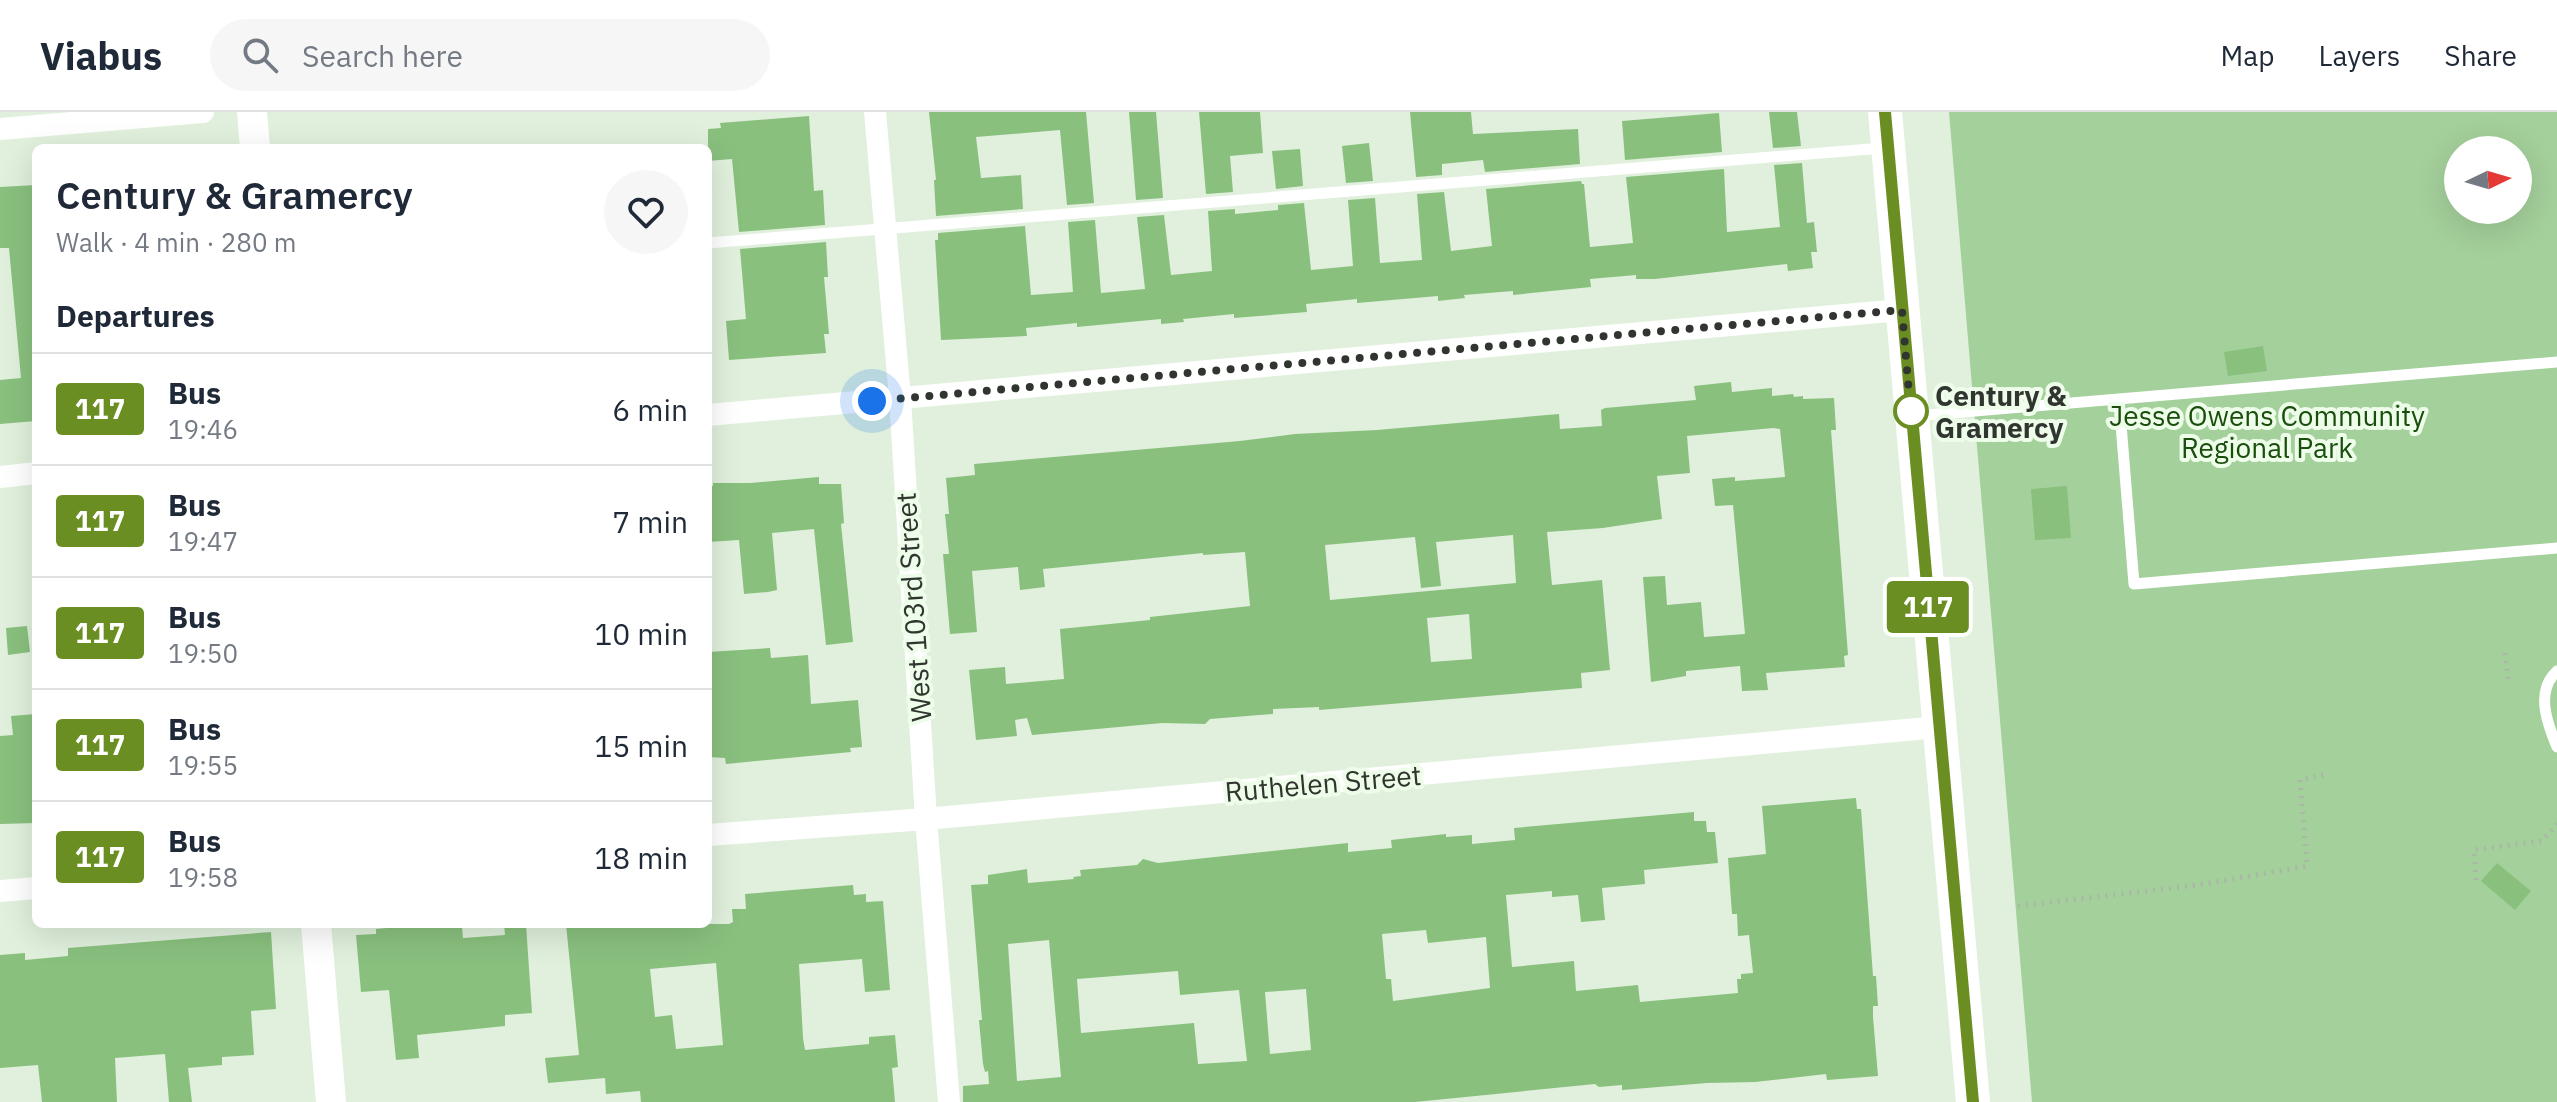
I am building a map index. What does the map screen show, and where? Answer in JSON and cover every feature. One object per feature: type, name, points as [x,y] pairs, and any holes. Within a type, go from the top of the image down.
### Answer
[{"type":"main road","points":[[1885,112],[1973,1102]]},
{"type":"street","points":[[0,129],[203,112]]},
{"type":"street","points":[[252,112],[255,144]]},
{"type":"street","name":"West 103rd Street","points":[[875,112],[900,398],[926,819],[949,1102]]},
{"type":"street","points":[[712,415],[1902,310]]},
{"type":"street","points":[[0,477],[32,473]]},
{"type":"street","name":"Ruthelen Street","points":[[712,835],[926,819],[1939,727]]},
{"type":"street","points":[[0,891],[32,888]]},
{"type":"street","points":[[316,928],[331,1102]]},
{"type":"lane","points":[[712,243],[1888,148]]},
{"type":"lane","points":[[1911,417],[2557,362]]},
{"type":"lane","points":[[2119,400],[2134,584],[2557,548]]},
{"type":"lane","points":[[2557,671],[2550,678],[2544,705],[2557,747]]},
{"type":"path","points":[[2505,653],[2508,680]]},
{"type":"path","points":[[2018,906],[2198,885],[2307,866],[2300,780],[2324,775]]},
{"type":"path","points":[[2476,880],[2474,850],[2542,841],[2557,824]]},
{"type":"green space","name":"Jesse Owens Community Regional Park","points":[[1949,112],[2557,112],[2557,1102],[2032,1102]]},
{"type":"building","points":[[929,112],[1086,112],[1094,203],[1067,205],[1060,130],[976,137],[981,178],[1021,175],[1023,209],[936,216],[936,180]]},
{"type":"building","points":[[1129,112],[1156,112],[1163,198],[1136,200]]},
{"type":"building","points":[[1199,112],[1260,112],[1263,153],[1230,156],[1233,192],[1206,194]]},
{"type":"building","points":[[1410,112],[1471,112],[1473,134],[1578,129],[1580,164],[1485,172],[1483,160],[1442,164],[1442,175],[1416,177]]},
{"type":"building","points":[[1769,112],[1797,112],[1801,146],[1773,148]]},
{"type":"building","points":[[1719,113],[1722,152],[1625,160],[1622,121]]},
{"type":"building","points":[[809,116],[814,191],[823,190],[825,225],[739,232],[732,159],[712,161],[712,144],[708,144],[708,129],[721,128],[720,123]]},
{"type":"building","points":[[1369,143],[1373,181],[1346,183],[1342,146]]},
{"type":"building","points":[[1300,149],[1303,186],[1276,189],[1272,151]]},
{"type":"building","points":[[1802,163],[1807,223],[1814,222],[1817,252],[1811,252],[1813,268],[1788,271],[1787,264],[1655,279],[1636,279],[1636,275],[1590,279],[1591,287],[1513,295],[1513,291],[1464,295],[1465,298],[1438,301],[1438,296],[1357,303],[1357,299],[1306,304],[1307,312],[1234,318],[1234,314],[1161,324],[1161,319],[1077,327],[1077,323],[1026,328],[1027,336],[941,340],[935,240],[938,240],[938,233],[1025,226],[1031,295],[1073,292],[1068,222],[1095,220],[1101,293],[1145,289],[1137,217],[1164,215],[1171,275],[1212,271],[1208,211],[1235,209],[1235,214],[1278,210],[1278,205],[1304,203],[1311,270],[1353,266],[1348,200],[1375,198],[1380,263],[1422,260],[1417,194],[1444,192],[1451,251],[1492,246],[1486,189],[1581,181],[1584,184],[1590,247],[1633,243],[1626,177],[1724,169],[1727,232],[1780,227],[1774,165]]},
{"type":"building","points":[[32,185],[32,421],[0,424],[0,380],[21,378],[9,248],[0,248],[0,187]]},
{"type":"building","points":[[826,242],[828,277],[824,277],[829,334],[824,334],[826,353],[729,360],[726,321],[746,319],[740,249]]},
{"type":"building","points":[[2263,346],[2267,371],[2228,376],[2224,352]]},
{"type":"building","points":[[1731,382],[1732,392],[1772,388],[1772,396],[1793,394],[1794,397],[1803,396],[1803,399],[1834,398],[1836,430],[1831,430],[1848,655],[1844,656],[1845,667],[1766,673],[1768,690],[1742,691],[1740,666],[1686,671],[1686,676],[1651,682],[1643,577],[1665,576],[1667,605],[1701,602],[1704,637],[1745,634],[1733,505],[1715,506],[1712,479],[1735,477],[1735,481],[1785,477],[1780,429],[1773,428],[1687,436],[1690,473],[1657,476],[1662,519],[1547,532],[1552,585],[1602,580],[1610,670],[1581,673],[1582,688],[1319,710],[1319,707],[1273,709],[1273,714],[1210,719],[1205,724],[1162,723],[1032,735],[1027,718],[1015,720],[1017,736],[976,740],[969,670],[1005,667],[1006,684],[1064,679],[1060,629],[1250,606],[1245,552],[1203,553],[1043,569],[1045,587],[1020,590],[1018,567],[972,571],[977,632],[950,634],[943,554],[949,554],[945,514],[949,514],[946,478],[975,475],[974,464],[1295,434],[1559,414],[1560,429],[1602,426],[1601,410],[1605,408],[1696,400],[1694,386]],"holes":[[[1513,535],[1516,583],[1330,600],[1325,545],[1415,537],[1421,588],[1441,586],[1436,542]],[[1469,614],[1472,659],[1431,662],[1427,618]]]},
{"type":"building","points":[[819,477],[819,484],[841,484],[844,523],[841,524],[853,642],[826,645],[814,529],[772,533],[777,590],[744,594],[739,540],[712,542],[712,486],[713,483]]},
{"type":"building","points":[[2067,486],[2071,538],[2035,540],[2031,489]]},
{"type":"building","points":[[27,626],[30,652],[8,655],[6,628]]},
{"type":"building","points":[[770,648],[771,658],[808,655],[811,704],[858,700],[862,747],[850,748],[851,752],[726,764],[725,758],[712,757],[712,652]]},
{"type":"building","points":[[32,714],[32,823],[0,824],[0,736],[13,735],[11,716]]},
{"type":"building","points":[[1856,798],[1857,809],[1861,809],[1873,976],[1876,976],[1878,1006],[1873,1006],[1873,1017],[1878,1076],[1827,1080],[1826,1074],[1755,1082],[1622,1090],[1622,1085],[1599,1087],[1595,1084],[1415,1102],[963,1102],[963,1086],[989,1084],[988,1071],[985,1072],[983,1064],[979,1020],[982,1020],[971,885],[988,884],[988,875],[1027,869],[1028,883],[1074,879],[1081,876],[1080,870],[1137,865],[1143,859],[1158,863],[1348,843],[1348,852],[1392,848],[1391,840],[1446,834],[1446,837],[1472,835],[1472,844],[1515,840],[1514,828],[1694,812],[1694,821],[1706,821],[1707,832],[1715,832],[1718,863],[1644,870],[1645,884],[1602,888],[1605,920],[1581,922],[1578,895],[1552,897],[1552,891],[1506,895],[1512,967],[1574,961],[1576,991],[1638,985],[1640,1002],[1738,993],[1737,979],[1741,979],[1741,974],[1753,973],[1749,935],[1738,936],[1737,914],[1732,914],[1728,858],[1766,854],[1762,806]],"holes":[[[1426,930],[1428,943],[1486,937],[1490,988],[1393,1001],[1391,979],[1386,979],[1382,934]],[[1049,940],[1061,1077],[1017,1081],[1008,944]],[[1178,971],[1180,995],[1239,990],[1247,1061],[1198,1064],[1194,1023],[1081,1033],[1077,979]],[[1306,989],[1311,1050],[1270,1054],[1265,992]]]},
{"type":"building","points":[[2497,863],[2531,891],[2515,910],[2481,881]]},
{"type":"building","points":[[853,885],[854,895],[866,894],[866,902],[883,901],[890,990],[865,992],[862,959],[799,964],[803,1038],[805,1050],[869,1044],[869,1037],[895,1035],[898,1067],[892,1068],[895,1102],[641,1102],[640,1091],[606,1094],[605,1078],[548,1083],[545,1058],[579,1055],[566,928],[712,928],[712,924],[733,922],[732,909],[746,909],[745,894]],"holes":[[[716,963],[723,1045],[676,1049],[672,1015],[655,1017],[650,969]]]},
{"type":"building","points":[[462,928],[463,938],[505,935],[504,928],[526,928],[532,1013],[505,1015],[505,1026],[417,1035],[419,1058],[396,1060],[389,990],[361,992],[356,935],[376,934],[376,929]]},
{"type":"building","points":[[271,932],[276,1009],[251,1011],[254,1055],[222,1057],[222,1065],[188,1068],[192,1102],[169,1102],[165,1054],[115,1058],[117,1102],[42,1102],[38,1065],[0,1068],[0,955],[25,953],[25,960],[68,956],[68,948]]},
{"type":"bus line","name":"117","points":[[1885,112],[1973,1102]]},
{"type":"place","name":"Century & Gramercy","points":[[1911,411]]},
{"type":"route","points":[[872,401],[1902,310],[1911,417],[1911,411]]}]
